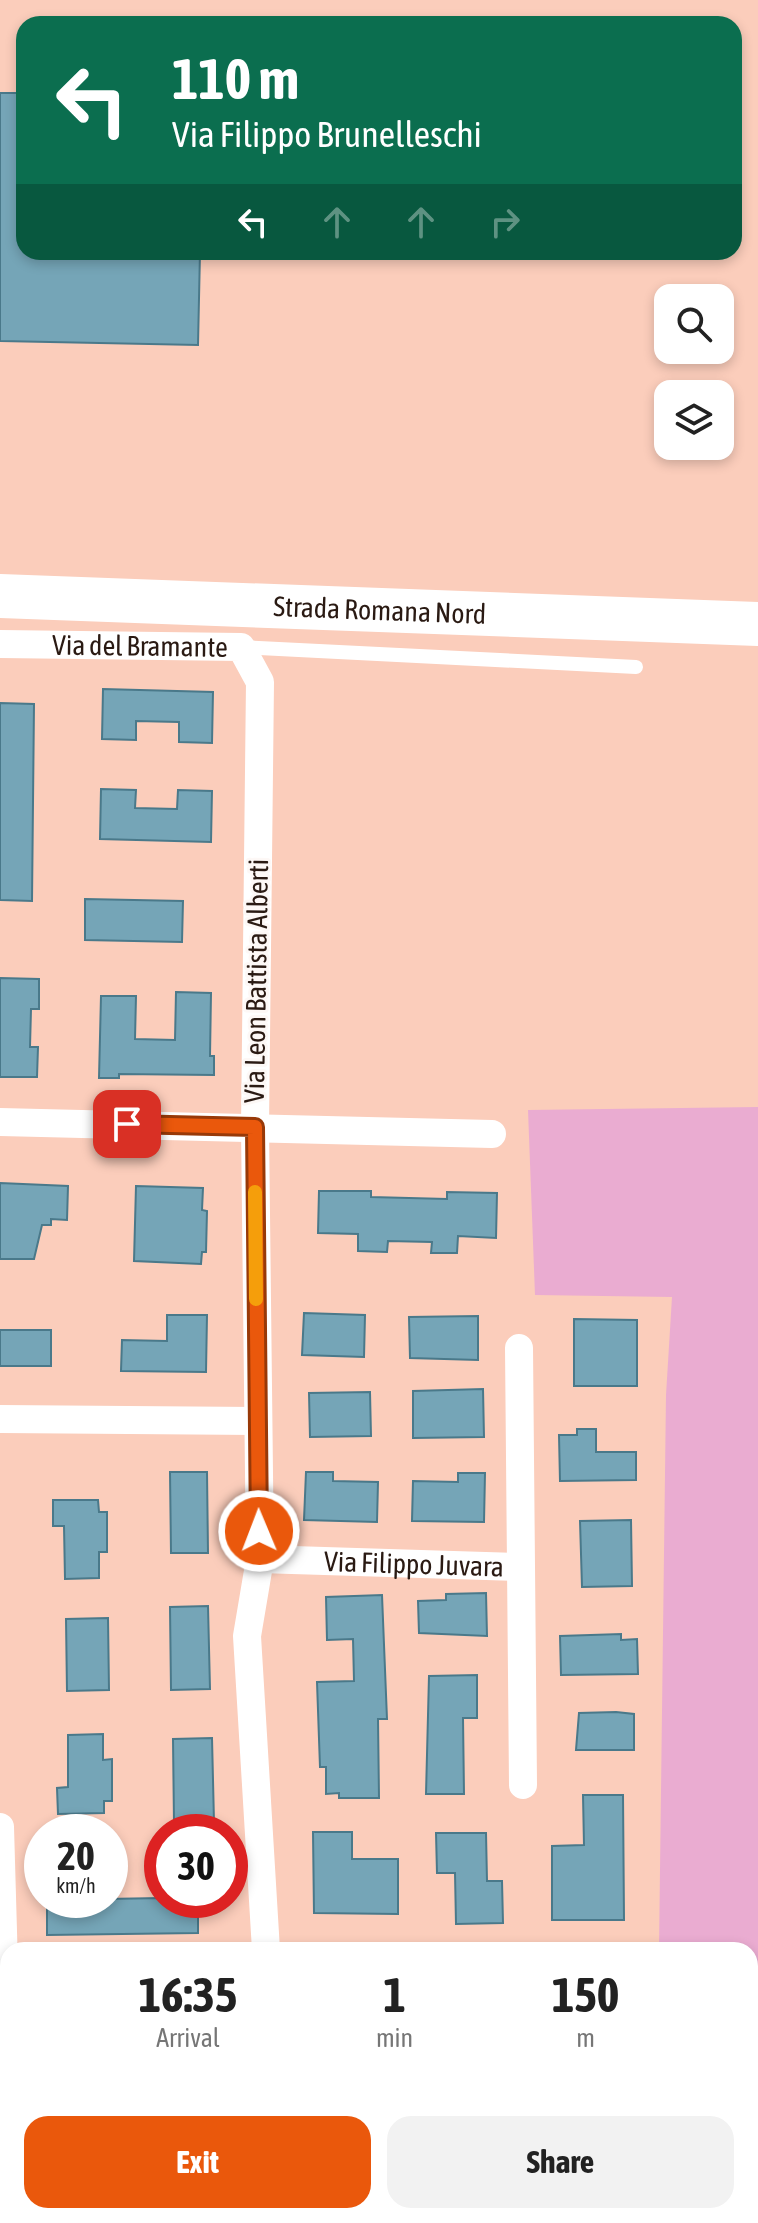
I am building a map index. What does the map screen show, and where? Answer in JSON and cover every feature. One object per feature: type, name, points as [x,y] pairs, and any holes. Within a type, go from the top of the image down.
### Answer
[{"type":"main road","name":"Strada Romana Nord","points":[[0,596],[758,624]]},
{"type":"street","name":"Via del Bramante","points":[[0,644],[241,647],[260,682]]},
{"type":"street","name":"Via Leon Battista Alberti","points":[[260,682],[255,1127],[260,1559],[247,1636],[266,1942]]},
{"type":"street","points":[[0,1122],[492,1134]]},
{"type":"street","name":"Via Filippo Juvara","points":[[519,1348],[518,1567],[523,1785]]},
{"type":"street","points":[[0,1419],[257,1421]]},
{"type":"street","name":"Via Filippo Juvara","points":[[260,1559],[518,1567]]},
{"type":"street","points":[[0,1827],[3,1942]]},
{"type":"lane","points":[[241,647],[636,667]]},
{"type":"shaded area","points":[[758,1107],[758,1942],[659,1942],[666,1395],[672,1297],[535,1295],[528,1110]]},
{"type":"building","points":[[0,93],[16,93],[16,260],[200,260],[198,345],[0,341]]},
{"type":"building","points":[[103,689],[213,692],[212,743],[179,742],[179,722],[136,721],[136,740],[102,739]]},
{"type":"building","points":[[0,703],[34,704],[32,901],[0,900]]},
{"type":"building","points":[[101,789],[136,790],[135,808],[177,809],[178,790],[212,791],[211,842],[100,839]]},
{"type":"building","points":[[85,899],[183,901],[182,942],[85,940]]},
{"type":"building","points":[[0,978],[39,979],[39,1009],[31,1009],[30,1047],[38,1047],[37,1077],[0,1077]]},
{"type":"building","points":[[176,992],[211,993],[210,1056],[214,1056],[214,1075],[119,1074],[119,1078],[99,1078],[101,996],[136,996],[135,1039],[175,1040]]},
{"type":"building","points":[[0,1183],[68,1186],[67,1220],[51,1219],[51,1225],[42,1225],[34,1259],[0,1259]]},
{"type":"building","points":[[136,1186],[203,1188],[202,1210],[207,1211],[206,1252],[202,1252],[201,1264],[134,1261]]},
{"type":"building","points":[[319,1191],[371,1191],[371,1197],[447,1199],[447,1192],[497,1193],[496,1238],[458,1236],[457,1253],[431,1253],[432,1242],[388,1241],[387,1252],[358,1251],[358,1234],[318,1233]]},
{"type":"building","points":[[304,1313],[365,1315],[364,1357],[302,1355]]},
{"type":"building","points":[[167,1315],[207,1315],[206,1372],[121,1371],[122,1340],[167,1341]]},
{"type":"building","points":[[478,1316],[478,1360],[410,1358],[409,1317]]},
{"type":"building","points":[[574,1319],[637,1320],[637,1386],[574,1386]]},
{"type":"building","points":[[0,1330],[51,1330],[51,1366],[0,1366]]},
{"type":"building","points":[[483,1389],[484,1437],[413,1438],[413,1391]]},
{"type":"building","points":[[370,1392],[371,1436],[310,1437],[309,1393]]},
{"type":"building","points":[[577,1429],[596,1429],[596,1452],[636,1452],[636,1480],[560,1481],[559,1435],[577,1435]]},
{"type":"building","points":[[170,1472],[207,1472],[208,1553],[171,1553]]},
{"type":"building","points":[[306,1472],[333,1472],[333,1481],[378,1482],[377,1522],[304,1520]]},
{"type":"building","points":[[458,1473],[485,1473],[484,1522],[412,1521],[413,1481],[458,1482]]},
{"type":"building","points":[[53,1500],[98,1500],[99,1512],[107,1512],[107,1552],[99,1552],[99,1578],[65,1579],[64,1526],[53,1526]]},
{"type":"building","points":[[631,1520],[632,1586],[582,1587],[580,1521]]},
{"type":"building","points":[[486,1593],[487,1636],[419,1633],[418,1601],[446,1600],[446,1594]]},
{"type":"building","points":[[382,1595],[387,1719],[378,1719],[379,1798],[339,1798],[339,1793],[326,1794],[326,1767],[320,1767],[317,1682],[354,1681],[353,1639],[327,1640],[326,1597]]},
{"type":"building","points":[[208,1606],[210,1689],[171,1690],[170,1607]]},
{"type":"building","points":[[108,1618],[109,1690],[67,1691],[66,1619]]},
{"type":"building","points":[[621,1634],[621,1640],[637,1639],[638,1674],[561,1675],[560,1636]]},
{"type":"building","points":[[477,1675],[477,1718],[463,1718],[464,1794],[426,1794],[429,1676]]},
{"type":"building","points":[[579,1713],[634,1714],[634,1750],[576,1750]]},
{"type":"building","points":[[103,1734],[103,1760],[112,1759],[112,1801],[104,1801],[104,1813],[58,1814],[57,1788],[68,1787],[68,1735]]},
{"type":"building","points":[[212,1738],[214,1814],[174,1814],[173,1739]]},
{"type":"building","points":[[583,1795],[623,1795],[624,1920],[552,1920],[552,1846],[584,1845]]},
{"type":"building","points":[[313,1832],[352,1832],[352,1859],[398,1859],[398,1914],[314,1913]]},
{"type":"building","points":[[436,1833],[486,1833],[487,1881],[502,1881],[503,1923],[456,1924],[455,1873],[437,1873]]},
{"type":"building","points":[[144,1898],[144,1918],[198,1918],[198,1933],[47,1935],[47,1918],[128,1918],[128,1899]]},
{"type":"slow traffic","points":[[255,1192],[256,1299]]},
{"type":"route","points":[[127,1124],[255,1127],[259,1531]]}]
